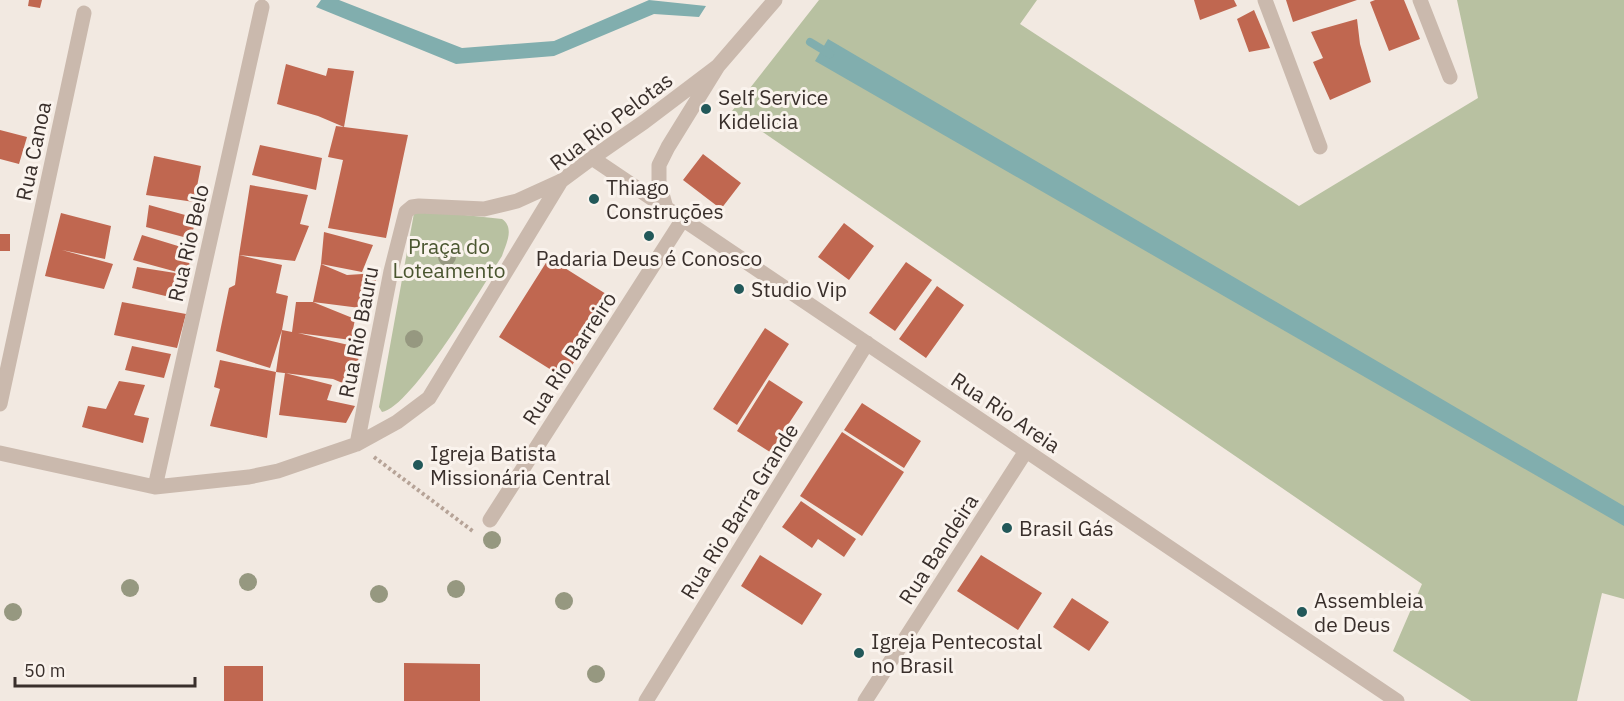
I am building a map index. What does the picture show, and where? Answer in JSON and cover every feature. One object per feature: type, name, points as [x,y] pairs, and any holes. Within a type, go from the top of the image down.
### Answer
[{"type":"street","name":"Rua Rio Pelotas","points":[[666,208],[659,183],[659,165],[718,66],[776,0]]},
{"type":"street","points":[[1265,0],[1320,147]]},
{"type":"street","points":[[1420,0],[1450,77]]},
{"type":"street","name":"Rua Rio Belo","points":[[155,487],[262,7]]},
{"type":"street","name":"Rua Canoa","points":[[0,404],[84,13]]},
{"type":"street","name":"Rua Rio Pelotas","points":[[0,453],[155,487],[268,473],[357,444],[398,422],[429,398],[561,182],[718,66]]},
{"type":"street","name":"Rua Rio Areia","points":[[592,158],[1397,701]]},
{"type":"street","name":"Rua Rio Bauru","points":[[357,444],[391,271],[406,212],[412,207],[419,206],[484,209],[505,205],[561,182]]},
{"type":"street","name":"Rua Rio Barreiro","points":[[490,520],[683,219]]},
{"type":"street","name":"Rua Rio Barra Grande","points":[[646,701],[867,343]]},
{"type":"street","name":"Rua Bandeira","points":[[866,701],[1026,451]]},
{"type":"path","points":[[357,444],[477,534],[484,533],[490,520]]},
{"type":"green space","points":[[819,0],[1037,0],[1020,24],[1299,206],[1478,98],[1457,0],[1624,0],[1624,599],[1602,593],[1577,701],[1471,701],[1393,651],[1422,584],[732,111]]},
{"type":"green space","name":"Praça do Loteamento","points":[[418,210],[502,219],[509,231],[502,256],[446,343],[411,390],[395,405],[382,412],[379,407],[414,213]]},
{"type":"water","points":[[321,0],[339,0],[462,48],[554,41],[649,0],[706,6],[699,17],[654,14],[554,56],[456,64],[316,7]]},
{"type":"water","points":[[828,39],[1624,506],[1624,526],[815,61]]},
{"type":"building","points":[[29,0],[42,0],[40,8],[28,6]]},
{"type":"building","points":[[1194,0],[1234,0],[1237,6],[1200,20]]},
{"type":"building","points":[[1286,0],[1357,0],[1293,22]]},
{"type":"building","points":[[1404,0],[1420,39],[1389,51],[1370,2]]},
{"type":"building","points":[[1254,10],[1270,48],[1249,52],[1237,19]]},
{"type":"building","points":[[1357,19],[1360,44],[1371,82],[1330,100],[1313,62],[1323,58],[1311,32]]},
{"type":"building","points":[[286,64],[326,76],[328,68],[354,71],[344,127],[318,116],[277,104]]},
{"type":"building","points":[[336,126],[408,135],[386,238],[328,228],[343,160],[328,157]]},
{"type":"building","points":[[0,130],[27,137],[19,164],[0,159]]},
{"type":"building","points":[[260,145],[322,158],[316,190],[252,175]]},
{"type":"building","points":[[703,154],[741,183],[721,209],[683,180]]},
{"type":"building","points":[[154,156],[201,166],[194,202],[146,195]]},
{"type":"building","points":[[250,185],[308,195],[300,224],[309,226],[295,261],[239,255]]},
{"type":"building","points":[[149,205],[196,218],[191,239],[146,227]]},
{"type":"building","points":[[61,213],[111,226],[105,259],[62,250],[113,264],[104,289],[45,276]]},
{"type":"building","points":[[844,223],[874,246],[849,280],[818,257]]},
{"type":"building","points":[[324,232],[373,245],[362,272],[321,264]]},
{"type":"building","points":[[0,234],[10,234],[10,251],[0,251]]},
{"type":"building","points":[[142,235],[191,250],[188,275],[133,260]]},
{"type":"building","points":[[239,255],[282,265],[276,293],[288,296],[282,330],[270,368],[216,351],[229,288],[235,285]]},
{"type":"building","points":[[549,258],[614,299],[564,378],[499,337]]},
{"type":"building","points":[[906,262],[932,280],[895,331],[869,313]]},
{"type":"building","points":[[321,264],[347,275],[378,273],[368,309],[313,302]]},
{"type":"building","points":[[137,267],[188,275],[178,299],[132,288]]},
{"type":"building","points":[[937,286],[964,305],[926,358],[899,339]]},
{"type":"building","points":[[122,302],[186,314],[177,348],[114,335]]},
{"type":"building","points":[[296,302],[313,302],[355,319],[351,340],[298,333],[361,348],[352,387],[333,379],[276,372],[282,330],[292,332]]},
{"type":"building","points":[[765,328],[789,344],[737,425],[713,409]]},
{"type":"building","points":[[132,346],[171,354],[164,378],[125,370]]},
{"type":"building","points":[[220,360],[276,372],[267,438],[210,426],[220,389],[214,387]]},
{"type":"building","points":[[285,373],[332,385],[327,400],[355,406],[346,423],[279,415]]},
{"type":"building","points":[[769,380],[803,402],[770,452],[737,431]]},
{"type":"building","points":[[119,381],[145,385],[134,415],[149,418],[143,443],[82,427],[88,406],[106,409]]},
{"type":"building","points":[[862,403],[921,441],[904,468],[844,430]]},
{"type":"building","points":[[842,432],[904,472],[862,536],[800,496]]},
{"type":"building","points":[[801,501],[856,539],[844,557],[818,539],[812,548],[782,527]]},
{"type":"building","points":[[760,555],[822,594],[802,625],[741,586]]},
{"type":"building","points":[[981,555],[1042,593],[1018,630],[957,591]]},
{"type":"building","points":[[1072,598],[1109,622],[1089,651],[1053,627]]},
{"type":"building","points":[[404,663],[480,664],[480,701],[404,701]]},
{"type":"building","points":[[224,666],[263,666],[263,701],[224,701]]},
{"type":"waterway","points":[[810,42],[830,54]]},
{"type":"place","name":"Self Service Kidelicia","points":[[706,109]]},
{"type":"place","name":"Thiago Construções","points":[[594,199]]},
{"type":"place","name":"Padaria Deus é Conosco","points":[[649,236]]},
{"type":"place","name":"Studio Vip","points":[[739,289]]},
{"type":"place","name":"Igreja Batista Missionária Central","points":[[418,465]]},
{"type":"place","name":"Brasil Gás","points":[[1007,528]]},
{"type":"place","name":"Assembleia de Deus","points":[[1302,612]]},
{"type":"place","name":"Igreja Pentecostal no Brasil","points":[[859,653]]}]
